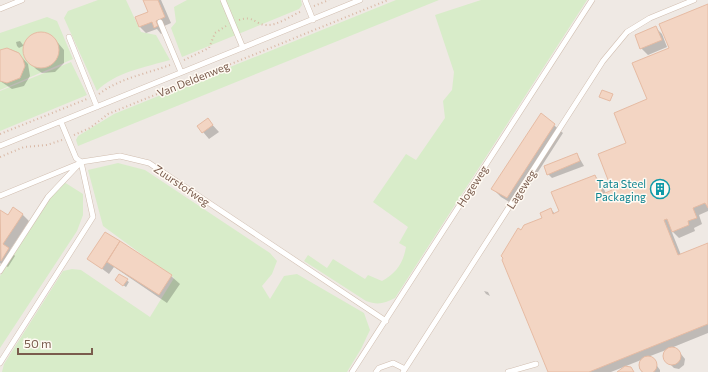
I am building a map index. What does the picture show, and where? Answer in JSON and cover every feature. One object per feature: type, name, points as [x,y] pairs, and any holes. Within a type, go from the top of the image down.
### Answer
[{"type":"lane","points":[[0,9],[22,0]]},
{"type":"lane","points":[[223,0],[242,48]]},
{"type":"lane","points":[[305,0],[313,20]]},
{"type":"lane","name":"Van Deldenweg","points":[[0,146],[360,0]]},
{"type":"lane","name":"Hogeweg","points":[[352,372],[592,0]]},
{"type":"lane","name":"Lageweg","points":[[404,371],[603,62],[627,32],[650,18],[694,0]]},
{"type":"lane","points":[[160,22],[181,72]]},
{"type":"lane","points":[[69,37],[96,107]]},
{"type":"lane","points":[[0,363],[94,217],[81,162],[76,158],[61,122]]},
{"type":"lane","name":"Zuurstofweg","points":[[0,196],[81,162],[120,156],[149,163],[386,321]]},
{"type":"lane","points":[[0,271],[48,197],[81,162]]},
{"type":"lane","points":[[376,372],[379,368],[394,364],[404,371]]},
{"type":"lane","points":[[508,372],[536,364]]},
{"type":"path","name":"Van Deldenweg","points":[[0,134],[92,97],[107,88],[146,72],[155,71],[177,63],[209,48],[218,30],[232,23],[250,18],[266,25],[271,24],[329,0]]},
{"type":"path","name":"Van Deldenweg","points":[[0,157],[24,147],[47,145],[68,138],[90,128],[108,114],[388,0]]},
{"type":"shaded area","points":[[0,0],[708,0],[708,372],[0,372]]},
{"type":"green space","points":[[98,0],[126,0],[141,32],[156,35],[170,60],[131,71],[104,84],[97,91],[64,18],[68,11]]},
{"type":"green space","points":[[187,0],[301,0],[302,5],[299,9],[182,57],[171,28],[176,22],[174,7]]},
{"type":"green space","points":[[396,0],[439,0],[78,146],[76,140],[78,136],[114,114]]},
{"type":"green space","points":[[481,0],[587,0],[395,298],[387,302],[380,303],[366,301],[304,261],[308,255],[327,268],[333,259],[365,279],[368,275],[382,281],[391,275],[401,263],[406,247],[399,243],[408,227],[373,202],[406,154],[416,160],[445,118],[443,101],[452,90],[454,72],[435,15]]},
{"type":"green space","points":[[47,17],[57,21],[73,59],[0,90],[0,33]]},
{"type":"green space","points":[[71,62],[87,95],[0,131],[0,91]]},
{"type":"green space","points":[[118,163],[145,170],[270,253],[277,261],[272,274],[262,286],[270,299],[284,276],[297,274],[364,313],[370,330],[361,349],[347,372],[2,372],[4,364],[63,271],[72,269],[81,270],[150,317],[174,278],[103,226],[88,170]]},
{"type":"green space","points":[[64,182],[83,194],[83,215],[77,231],[0,348],[0,276],[51,197]]},
{"type":"building","points":[[143,0],[158,0],[165,17],[156,21],[158,26],[154,28],[152,22],[139,27],[135,17],[148,12]]},
{"type":"building","name":"Tata Steel Packaging","points":[[708,4],[708,208],[705,203],[693,208],[697,218],[688,221],[689,225],[672,232],[667,219],[664,220],[678,255],[708,243],[708,324],[589,372],[548,372],[501,256],[518,228],[521,230],[524,225],[542,218],[540,213],[551,208],[553,214],[559,211],[551,192],[595,175],[603,194],[612,190],[598,154],[626,143],[614,113],[647,99],[632,63],[669,48],[659,24]]},
{"type":"building","points":[[656,26],[662,40],[640,49],[635,35]]},
{"type":"building","points":[[45,32],[54,37],[58,43],[58,57],[54,63],[45,68],[37,68],[28,63],[24,57],[23,46],[28,37],[34,33]]},
{"type":"building","points":[[7,48],[19,53],[25,66],[20,78],[7,83],[0,81],[0,50]]},
{"type":"building","points":[[602,90],[613,94],[610,101],[599,97]]},
{"type":"building","points":[[541,113],[555,124],[507,198],[491,189]]},
{"type":"building","points":[[208,118],[213,125],[202,133],[197,126]]},
{"type":"building","points":[[577,153],[580,161],[547,175],[544,166]]},
{"type":"building","points":[[13,207],[23,214],[3,244],[9,248],[1,261],[0,210],[8,215]]},
{"type":"building","points":[[105,232],[120,241],[102,269],[87,259]]},
{"type":"building","points":[[120,241],[172,275],[159,295],[107,262]]},
{"type":"building","points":[[119,274],[128,279],[123,286],[115,280]]},
{"type":"building","points":[[672,347],[676,348],[680,352],[680,360],[676,364],[672,365],[668,364],[664,360],[663,356],[664,352],[668,348]]},
{"type":"building","points":[[648,356],[654,359],[657,365],[654,371],[648,374],[642,371],[639,365],[642,359]]},
{"type":"building","points":[[625,366],[631,367],[634,372],[617,372]]},
{"type":"place","name":"Tata Steel Packaging","points":[[660,189]]}]
